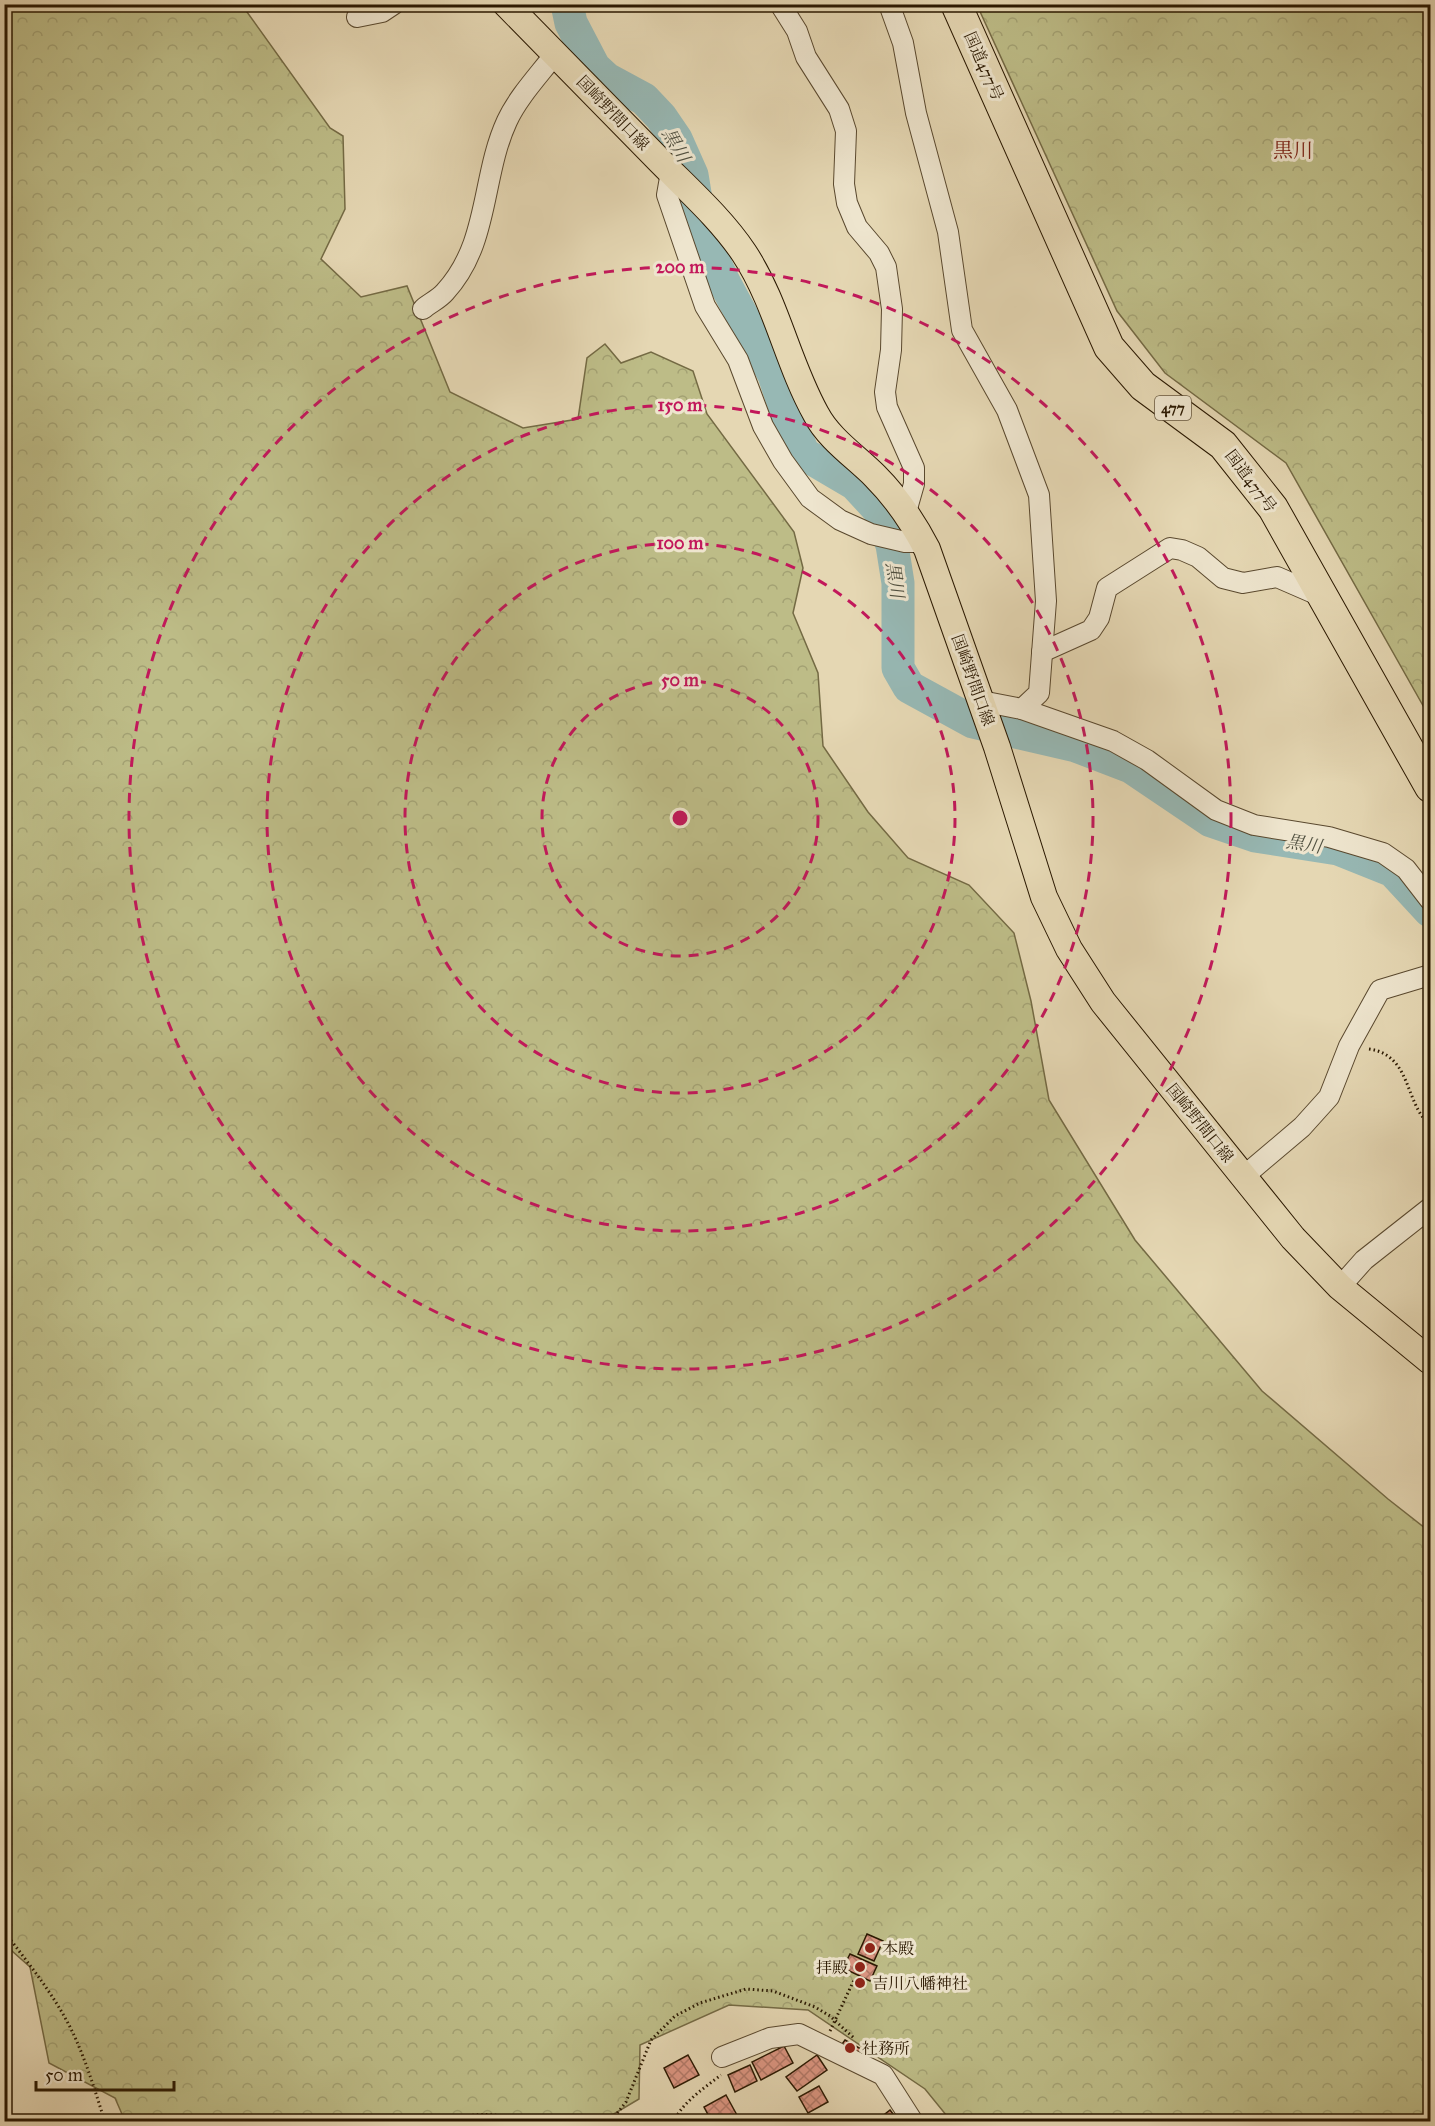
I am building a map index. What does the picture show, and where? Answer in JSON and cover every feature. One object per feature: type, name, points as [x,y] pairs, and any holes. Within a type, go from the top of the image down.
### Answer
[{"type":"highway","name":"国道477号","points":[[956,4],[1109,347],[1143,386],[1223,444],[1273,508],[1431,787]]},
{"type":"main road","name":"国崎野間口線","points":[[506,4],[724,228],[743,253],[768,296],[816,416],[845,450],[874,475],[906,512],[914,542],[997,747],[1044,897],[1069,949],[1103,1002],[1293,1238],[1340,1287],[1431,1361]]},
{"type":"street","points":[[357,17],[382,12],[394,4]]},
{"type":"street","points":[[780,4],[797,31],[806,57],[839,109],[846,131],[844,184],[847,203],[857,227],[879,253],[886,267],[892,309],[892,340],[885,392],[887,407],[914,468],[914,484],[906,512]]},
{"type":"street","points":[[889,4],[903,43],[916,113],[948,232],[962,330],[1007,410],[1039,495],[1046,601],[1039,693],[1022,709]]},
{"type":"street","points":[[423,309],[444,294],[466,260],[482,220],[498,144],[507,120],[555,54]]},
{"type":"street","points":[[671,172],[667,195],[705,306],[738,360],[763,426],[783,461],[810,498],[840,520],[871,534],[914,542]]},
{"type":"street","points":[[1042,652],[1091,630],[1099,618],[1107,588],[1170,548],[1198,557],[1223,578],[1243,583],[1277,578],[1323,597]]},
{"type":"street","points":[[983,708],[1022,709],[1113,741],[1147,760],[1216,810],[1254,825],[1329,837],[1383,853],[1406,869],[1431,900]]},
{"type":"street","points":[[1243,1176],[1302,1128],[1329,1097],[1349,1046],[1380,990],[1431,975]]},
{"type":"street","points":[[1340,1287],[1364,1260],[1431,1208]]},
{"type":"street","points":[[722,2057],[770,2038],[800,2034],[883,2076],[914,2121]]},
{"type":"path","points":[[1349,1046],[1390,1055],[1404,1075],[1428,1124],[1431,1125]]},
{"type":"path","points":[[4,1935],[10,1939],[43,1983],[71,2029],[91,2077],[105,2121]]},
{"type":"path","points":[[823,2046],[854,1980]]},
{"type":"path","points":[[673,2121],[693,2096],[721,2076],[741,2049]]},
{"type":"path","points":[[451,2121],[486,2114],[535,2121]]},
{"type":"green space","points":[[4,5],[242,5],[330,128],[343,136],[345,209],[321,259],[361,297],[407,286],[450,392],[523,428],[578,419],[587,358],[605,344],[621,363],[651,352],[693,371],[707,414],[794,532],[803,568],[793,613],[818,673],[823,746],[868,812],[908,858],[969,885],[1014,933],[1031,1001],[1049,1100],[1135,1240],[1262,1391],[1430,1532],[1430,2121],[951,2121],[925,2089],[808,2010],[729,2005],[640,2045],[639,2099],[602,2121],[125,2121],[115,2098],[49,2063],[30,1967],[4,1944]]},
{"type":"green space","points":[[977,5],[1430,5],[1430,718],[1286,463],[1165,373],[1117,311]]},
{"type":"building","name":"本殿","points":[[867,1934],[883,1941],[874,1961],[858,1954]]},
{"type":"building","name":"拝殿","points":[[850,1954],[877,1966],[870,1981],[843,1968]]},
{"type":"building","name":"社務所","points":[[845,2040],[861,2049],[856,2057],[840,2047]]},
{"type":"building","points":[[784,2046],[793,2063],[761,2080],[752,2062]]},
{"type":"building","points":[[688,2055],[699,2075],[674,2088],[664,2068]]},
{"type":"building","points":[[817,2055],[827,2070],[797,2091],[786,2077]]},
{"type":"building","points":[[750,2065],[757,2081],[735,2092],[728,2075]]},
{"type":"building","points":[[819,2086],[828,2102],[808,2113],[799,2097]]},
{"type":"building","points":[[726,2095],[738,2117],[731,2122],[712,2122],[704,2107]]},
{"type":"building","points":[[890,2110],[899,2122],[883,2122],[880,2118]]},
{"type":"waterway","name":"黒川","points":[[567,4],[571,23],[594,67],[607,79],[644,99],[661,117],[676,139],[692,175],[702,236],[774,375],[791,426],[804,454],[855,484],[879,510],[892,545],[898,583],[898,668],[909,687],[973,722],[1076,746],[1131,767],[1211,821],[1255,836],[1338,849],[1393,871],[1430,911]]},
{"type":"place","name":"本殿","points":[[870,1948]]},
{"type":"place","name":"拝殿","points":[[860,1967]]},
{"type":"place","name":"吉川八幡神社","points":[[860,1983]]},
{"type":"place","name":"社務所","points":[[850,2048]]},
{"type":"district","name":"黒川","points":[[1293,150]]}]
